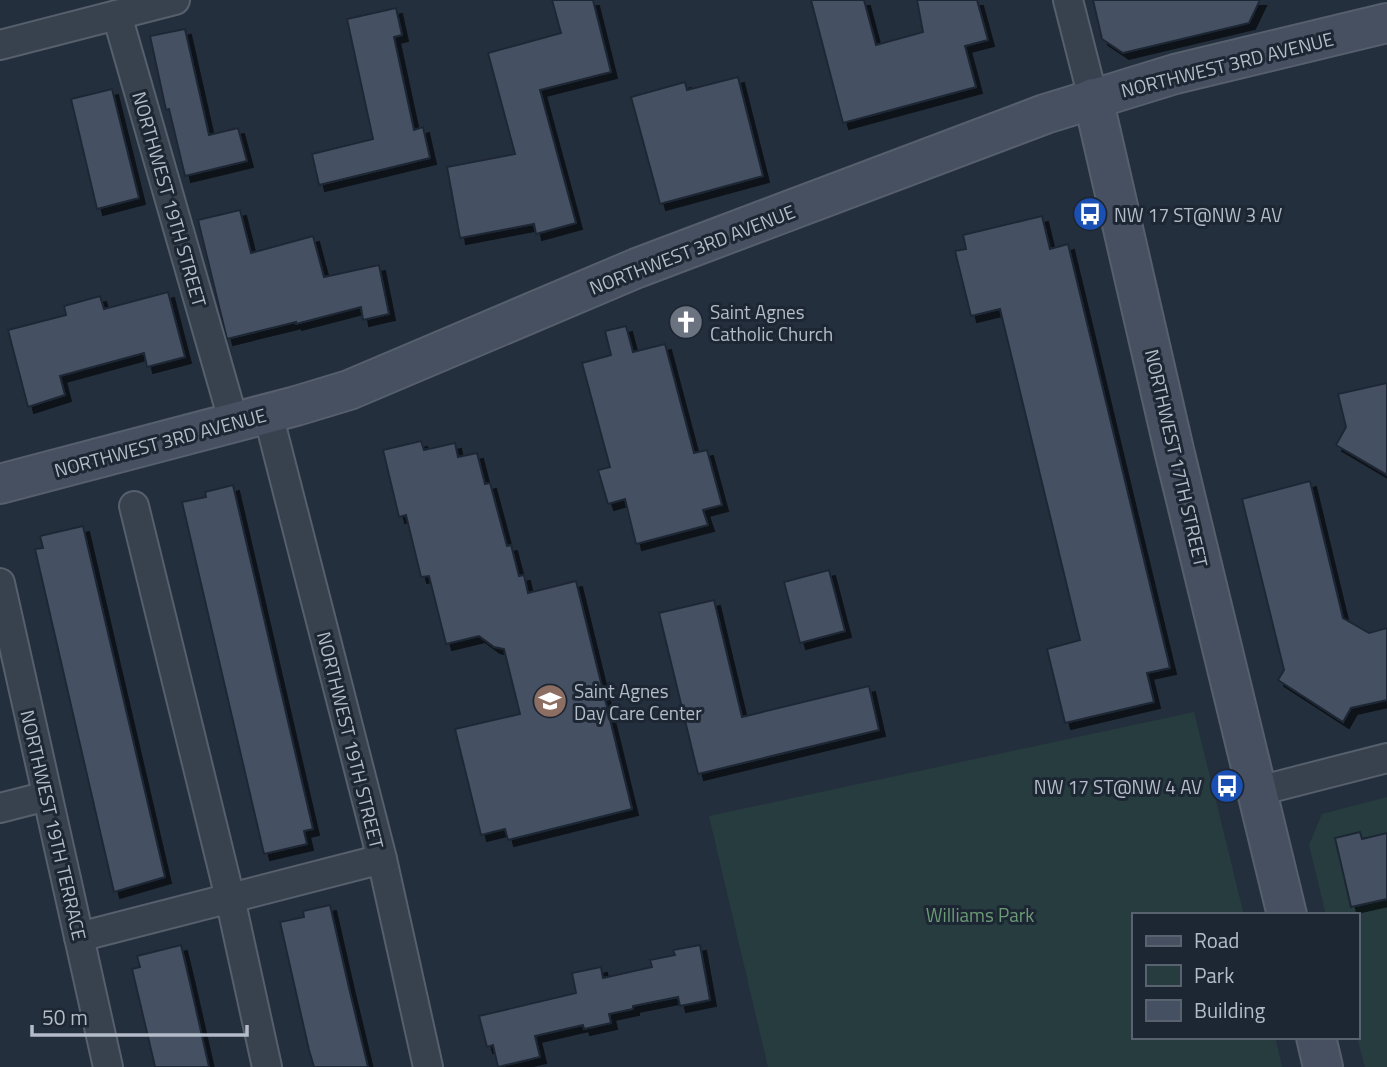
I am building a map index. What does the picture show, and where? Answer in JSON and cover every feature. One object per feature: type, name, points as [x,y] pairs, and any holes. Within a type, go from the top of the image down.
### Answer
[{"type":"street","points":[[0,45],[175,0]]},
{"type":"street","name":"NORTHWEST 17TH STREET","points":[[1068,0],[1287,913]]},
{"type":"street","name":"NORTHWEST 19TH STREET","points":[[117,15],[251,418],[382,859],[428,1067]]},
{"type":"street","name":"NORTHWEST 3RD AVENUE","points":[[0,484],[323,399],[367,383],[637,268],[1093,98],[1175,74],[1387,23]]},
{"type":"street","points":[[134,506],[230,898],[267,1067]]},
{"type":"street","name":"NORTHWEST 19TH TERRACE","points":[[0,583],[6,640],[47,796],[108,1067]]},
{"type":"street","points":[[1258,791],[1387,758]]},
{"type":"street","points":[[0,808],[47,796]]},
{"type":"street","points":[[79,937],[382,859]]},
{"type":"street","points":[[1316,1039],[1323,1067]]},
{"type":"green space","name":"Williams Park","points":[[1194,712],[1244,913],[1132,913],[1132,1039],[1275,1039],[1282,1067],[768,1067],[709,816]]},
{"type":"green space","points":[[1387,797],[1387,1067],[1365,1067],[1358,1039],[1359,913],[1326,913],[1309,845],[1322,814]]},
{"type":"building","points":[[552,0],[593,0],[611,72],[540,90],[576,223],[536,234],[534,224],[460,238],[447,167],[515,154],[488,53],[561,33]]},
{"type":"building","points":[[811,0],[864,0],[876,45],[923,32],[917,0],[977,0],[988,40],[965,46],[976,87],[843,123]]},
{"type":"building","points":[[1093,0],[1260,0],[1249,23],[1123,53],[1102,39]]},
{"type":"building","points":[[396,8],[402,35],[394,37],[414,130],[423,127],[430,158],[319,185],[312,154],[373,139],[347,19]]},
{"type":"building","points":[[185,29],[209,135],[238,128],[247,161],[185,176],[169,109],[166,110],[150,36]]},
{"type":"building","points":[[738,77],[763,176],[660,204],[631,97],[685,82],[687,90]]},
{"type":"building","points":[[112,89],[139,198],[97,209],[71,99]]},
{"type":"building","points":[[240,210],[251,253],[313,236],[324,277],[379,265],[389,314],[363,320],[361,307],[227,339],[198,220]]},
{"type":"building","points":[[1042,216],[1050,249],[1068,244],[1170,668],[1147,673],[1154,702],[1065,723],[1047,649],[1080,640],[1000,309],[971,316],[955,251],[966,249],[963,235]]},
{"type":"building","points":[[168,292],[185,357],[147,367],[144,353],[60,376],[65,395],[28,407],[8,330],[66,315],[64,306],[100,296],[104,309]]},
{"type":"building","points":[[626,326],[633,352],[665,344],[694,453],[707,450],[722,505],[703,510],[708,525],[636,544],[625,499],[608,504],[598,470],[610,467],[582,363],[611,355],[605,331]]},
{"type":"building","points":[[1387,383],[1387,475],[1336,445],[1346,427],[1338,394]]},
{"type":"building","points":[[421,441],[424,450],[455,443],[458,457],[477,453],[485,484],[490,483],[507,546],[511,545],[519,576],[524,575],[528,593],[576,581],[632,809],[508,840],[505,829],[481,835],[455,729],[520,714],[504,649],[494,647],[479,636],[446,644],[429,576],[421,577],[406,515],[399,517],[383,450]]},
{"type":"building","points":[[1310,481],[1343,618],[1369,633],[1387,628],[1387,700],[1351,708],[1343,722],[1278,680],[1284,670],[1242,499]]},
{"type":"building","points":[[233,485],[313,829],[304,831],[307,844],[264,854],[182,502],[206,497],[205,492]]},
{"type":"building","points":[[83,526],[165,877],[114,892],[35,549],[43,548],[40,536]]},
{"type":"building","points":[[829,570],[845,631],[800,643],[784,582]]},
{"type":"building","points":[[714,600],[742,717],[869,686],[879,730],[698,774],[659,613]]},
{"type":"building","points":[[1360,832],[1362,839],[1387,833],[1387,899],[1351,907],[1335,838]]},
{"type":"building","points":[[330,905],[368,1067],[314,1067],[309,1050],[280,922],[304,917],[303,911]]},
{"type":"building","points":[[181,945],[209,1067],[155,1067],[132,969],[140,967],[137,956]]},
{"type":"building","points":[[700,945],[710,1000],[680,1006],[678,997],[633,1006],[633,1009],[609,1014],[611,1023],[584,1029],[583,1025],[535,1036],[540,1057],[498,1067],[493,1045],[487,1047],[479,1016],[576,993],[572,973],[601,967],[603,978],[652,967],[650,960],[675,955],[673,950]]},
{"type":"place","name":"NW 17 ST@NW 3 AV","points":[[1090,214]]},
{"type":"place","name":"Saint Agnes Catholic Church","points":[[686,322]]},
{"type":"place","name":"Saint Agnes Day Care Center","points":[[550,701]]},
{"type":"place","name":"NW 17 ST@NW 4 AV","points":[[1227,786]]}]
